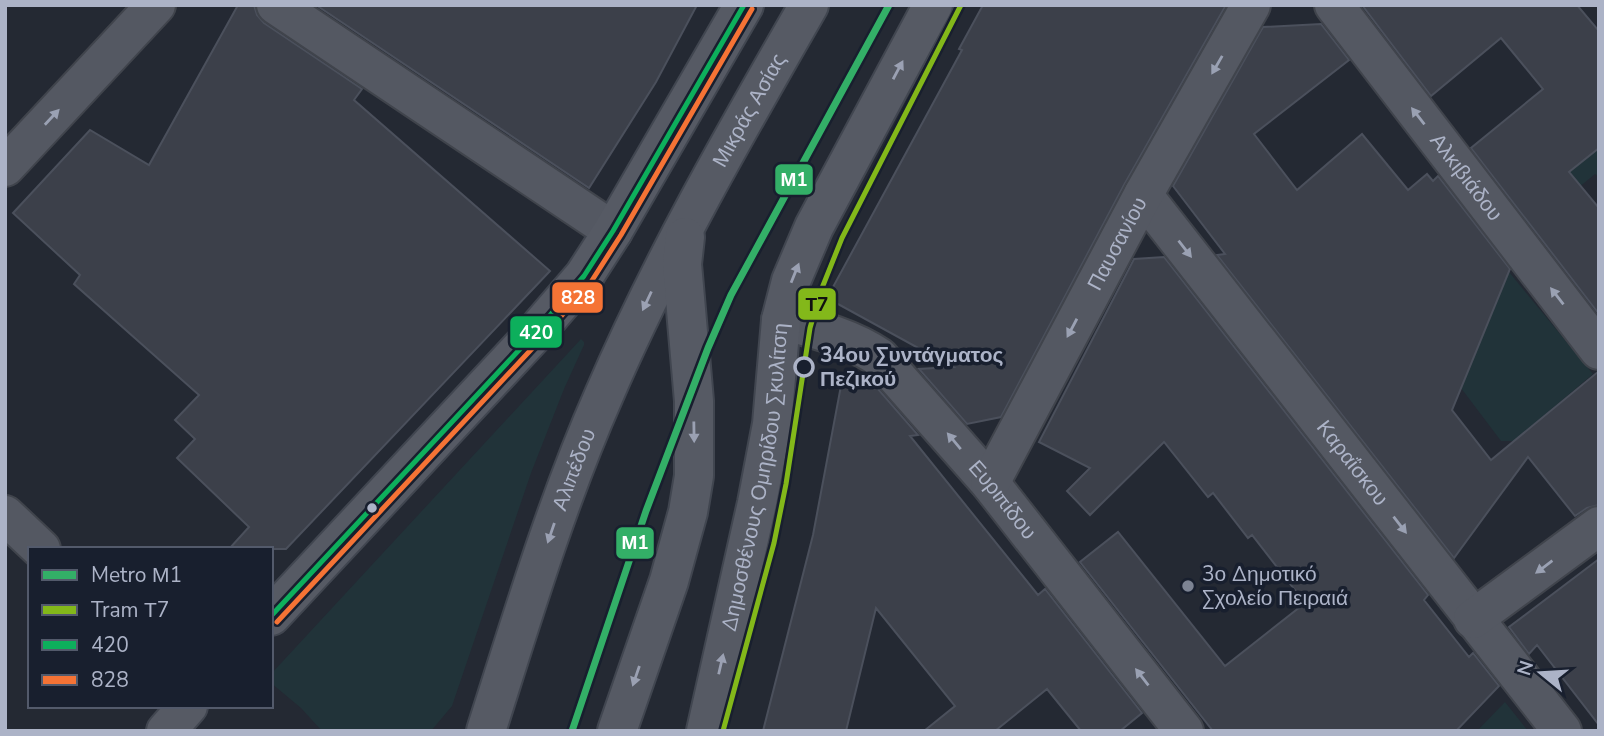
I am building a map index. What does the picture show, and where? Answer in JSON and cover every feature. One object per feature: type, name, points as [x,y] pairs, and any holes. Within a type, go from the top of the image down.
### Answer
[{"type":"main road","points":[[273,614],[563,302],[613,231],[744,5]]},
{"type":"main road","name":"Μικράς Ασίας","points":[[690,218],[809,5]]},
{"type":"main road","name":"Δημοσθένους Ομηρίδου Σκυλίτση","points":[[706,731],[752,529],[772,424],[781,320],[791,281],[814,227],[933,5]]},
{"type":"main road","points":[[617,731],[668,581],[688,512],[694,476],[694,401],[682,264],[683,244],[690,218]]},
{"type":"main road","name":"Αλιπέδου","points":[[486,731],[575,466],[627,345],[690,218]]},
{"type":"main road","points":[[166,731],[186,708]]},
{"type":"street","points":[[5,167],[156,5]]},
{"type":"street","points":[[276,5],[613,231]]},
{"type":"street","name":"Παυσανίου","points":[[990,483],[1143,195],[1251,5]]},
{"type":"street","name":"Αλκιβιάδου","points":[[1334,5],[1599,350]]},
{"type":"street","name":"Καραΐσκου","points":[[1143,195],[1562,731]]},
{"type":"street","name":"Ευριπίδου","points":[[781,320],[825,331],[864,347],[879,357],[990,483],[1184,731]]},
{"type":"street","points":[[5,515],[39,547]]},
{"type":"street","points":[[1473,619],[1599,526]]},
{"type":"shaded area","points":[[1599,148],[1599,177],[1595,174],[1526,231],[1504,205],[1566,153]]},
{"type":"shaded area","points":[[1509,272],[1593,374],[1514,441],[1501,441],[1461,388]]},
{"type":"shaded area","points":[[581,339],[584,345],[531,473],[452,706],[431,731],[322,731],[301,708],[273,685],[273,672]]},
{"type":"shaded area","points":[[1505,702],[1528,731],[1477,731]]},
{"type":"building","points":[[238,5],[254,5],[257,15],[264,23],[362,89],[354,100],[550,271],[286,549],[231,547],[249,527],[177,458],[195,439],[175,420],[199,395],[74,284],[80,275],[13,213],[90,130],[149,165]]},
{"type":"building","points":[[316,5],[697,5],[656,82],[589,188]]},
{"type":"building","points":[[983,5],[1226,5],[1124,185],[1001,417],[967,424],[919,369],[953,367],[827,298],[962,50],[959,49]]},
{"type":"building","points":[[1362,5],[1577,5],[1599,31],[1599,148],[1569,172],[1599,208],[1599,314],[1471,148],[1543,89],[1501,38],[1431,96]]},
{"type":"building","points":[[1321,24],[1349,60],[1254,134],[1297,190],[1362,134],[1408,190],[1427,174],[1433,181],[1438,176],[1510,269],[1452,410],[1491,460],[1599,371],[1599,505],[1587,508],[1575,516],[1528,457],[1454,558],[1217,255],[1225,254],[1173,186],[1263,27]]},
{"type":"building","points":[[1164,257],[1428,595],[1424,600],[1469,657],[1473,653],[1499,686],[1456,731],[1213,731],[1080,562],[1118,532],[1225,666],[1305,603],[1252,535],[1248,538],[1213,493],[1208,497],[1164,442],[1090,515],[1067,491],[1090,468],[1039,442],[1134,259]]},
{"type":"building","points":[[865,374],[918,435],[910,436],[1038,595],[1045,589],[1142,713],[1120,731],[1081,731],[1047,689],[995,731],[924,731],[955,706],[876,608],[846,731],[763,731],[813,535],[843,375]]},
{"type":"building","points":[[1599,559],[1599,725],[1537,645],[1529,654],[1509,627]]},
{"type":"metro line","name":"Μ1","points":[[572,731],[646,511],[731,295],[889,5]]},
{"type":"tram line","name":"Τ7","points":[[723,731],[774,543],[810,328],[820,293],[842,238],[961,5]]},
{"type":"transit line","name":"420","points":[[273,614],[534,334],[584,276],[744,5]]},
{"type":"transit line","name":"828","points":[[277,622],[591,282],[752,9]]},
{"type":"place","name":"34ου Συντάγματος Πεζικού","points":[[804,367]]},
{"type":"place","name":"3ο Δημοτικό Σχολείο Πειραιά","points":[[1188,586]]}]
